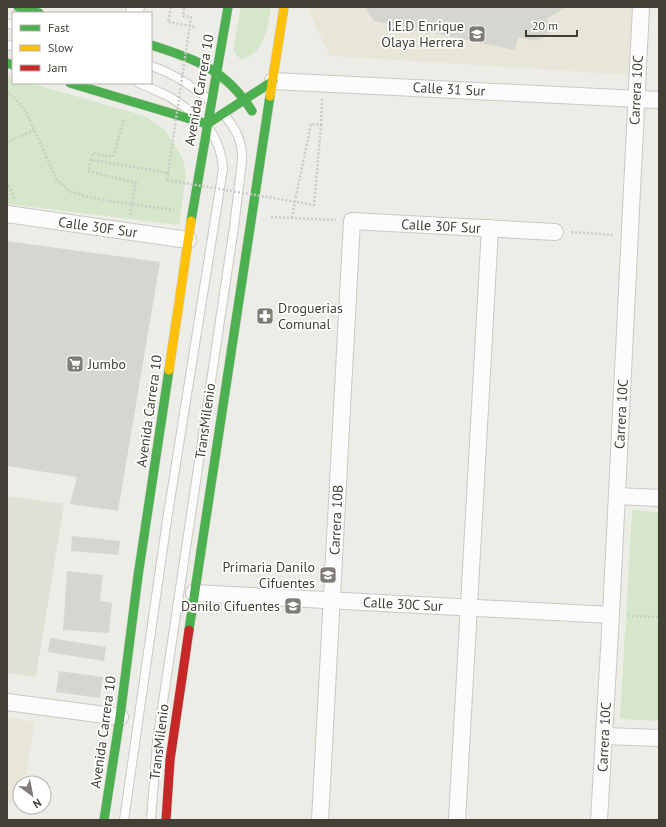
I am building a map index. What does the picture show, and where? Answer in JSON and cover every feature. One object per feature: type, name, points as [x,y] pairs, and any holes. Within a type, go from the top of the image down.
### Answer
[{"type":"main road","points":[[18,7],[36,12]]},
{"type":"main road","name":"Avenida Carrera 10","points":[[104,820],[120,717],[138,576],[188,240],[228,7]]},
{"type":"main road","points":[[166,820],[170,760],[194,594],[284,7]]},
{"type":"main road","points":[[152,45],[198,61],[224,77],[244,99],[256,120],[263,144]]},
{"type":"main road","points":[[73,84],[207,124],[272,81]]},
{"type":"street","name":"Carrera 10C","points":[[599,820],[611,615],[641,7]]},
{"type":"street","name":"Calle 31 Sur","points":[[272,81],[659,100]]},
{"type":"street","name":"Calle 30F Sur","points":[[7,214],[188,240]]},
{"type":"street","name":"Calle 30F Sur","points":[[352,221],[555,232]]},
{"type":"street","name":"Carrera 10B","points":[[320,820],[352,221]]},
{"type":"street","points":[[457,820],[490,228]]},
{"type":"street","points":[[617,496],[659,498]]},
{"type":"street","name":"Calle 30C Sur","points":[[194,594],[611,615]]},
{"type":"street","points":[[7,702],[120,717]]},
{"type":"street","points":[[604,736],[659,738]]},
{"type":"lane","name":"TransMilenio","points":[[151,820],[158,742],[234,227],[243,151],[241,141],[230,121],[211,101],[178,77],[152,66]]},
{"type":"lane","name":"TransMilenio","points":[[124,820],[167,520],[223,169],[219,148],[207,124],[189,109],[170,97],[141,84]]},
{"type":"path","points":[[171,7],[168,22],[196,27]]},
{"type":"path","points":[[184,7],[183,16],[191,17],[167,180],[314,205],[322,125],[322,106]]},
{"type":"path","points":[[7,92],[16,98],[26,112],[57,180],[69,191],[90,197],[176,210]]},
{"type":"path","points":[[124,117],[113,157],[93,153],[88,171],[136,183],[129,221]]},
{"type":"path","points":[[292,218],[311,124],[322,125]]},
{"type":"path","points":[[7,142],[34,130]]},
{"type":"path","points":[[91,160],[168,173]]},
{"type":"path","points":[[7,182],[16,200]]},
{"type":"path","points":[[253,216],[352,221]]},
{"type":"path","points":[[555,232],[630,236]]},
{"type":"path","points":[[611,615],[659,617]]},
{"type":"shaded area","name":"I.E.D Enrique Olaya Herrera","points":[[310,7],[635,7],[632,75],[330,56],[309,12]]},
{"type":"shaded area","points":[[7,496],[64,504],[36,677],[7,673]]},
{"type":"shaded area","points":[[7,717],[35,722],[25,775],[12,775],[12,803],[7,802]]},
{"type":"green space","points":[[241,7],[271,7],[267,31],[260,46],[255,52],[241,59],[233,50]]},
{"type":"green space","points":[[7,76],[12,78],[12,84],[33,84],[145,116],[165,130],[184,162],[186,176],[179,225],[7,204]]},
{"type":"green space","points":[[632,510],[659,512],[659,721],[620,719]]},
{"type":"building","points":[[365,7],[495,7],[504,9],[504,7],[566,7],[546,19],[553,31],[537,41],[518,37],[515,50],[374,21]]},
{"type":"building","name":"Jumbo","points":[[7,241],[160,262],[118,511],[70,504],[77,477],[7,466]]},
{"type":"building","points":[[72,536],[120,541],[118,555],[71,551]]},
{"type":"building","points":[[67,571],[103,575],[100,601],[112,603],[109,633],[63,630]]},
{"type":"building","points":[[50,638],[106,647],[104,661],[48,652]]},
{"type":"building","points":[[59,671],[103,677],[100,698],[56,692]]},
{"type":"traffic: fast","points":[[18,7],[36,12]]},
{"type":"traffic: fast","points":[[191,221],[228,7]]},
{"type":"traffic: fast","points":[[152,45],[182,55],[209,68],[232,85],[252,111]]},
{"type":"traffic: fast","points":[[7,63],[12,65]]},
{"type":"traffic: fast","points":[[73,84],[207,124],[273,81]]},
{"type":"traffic: fast","points":[[189,630],[270,96]]},
{"type":"traffic: fast","points":[[104,820],[120,717],[138,576],[169,370]]},
{"type":"traffic: slow","points":[[270,96],[284,7]]},
{"type":"traffic: slow","points":[[169,370],[191,221]]},
{"type":"traffic: jam","points":[[166,820],[170,760],[189,630]]},
{"type":"place","name":"I.E.D Enrique Olaya Herrera","points":[[477,34]]},
{"type":"place","name":"Droguerias Comunal","points":[[265,316]]},
{"type":"place","name":"Jumbo","points":[[75,364]]},
{"type":"place","name":"Primaria Danilo Cifuentes","points":[[328,575]]},
{"type":"place","name":"Danilo Cifuentes","points":[[293,606]]}]
